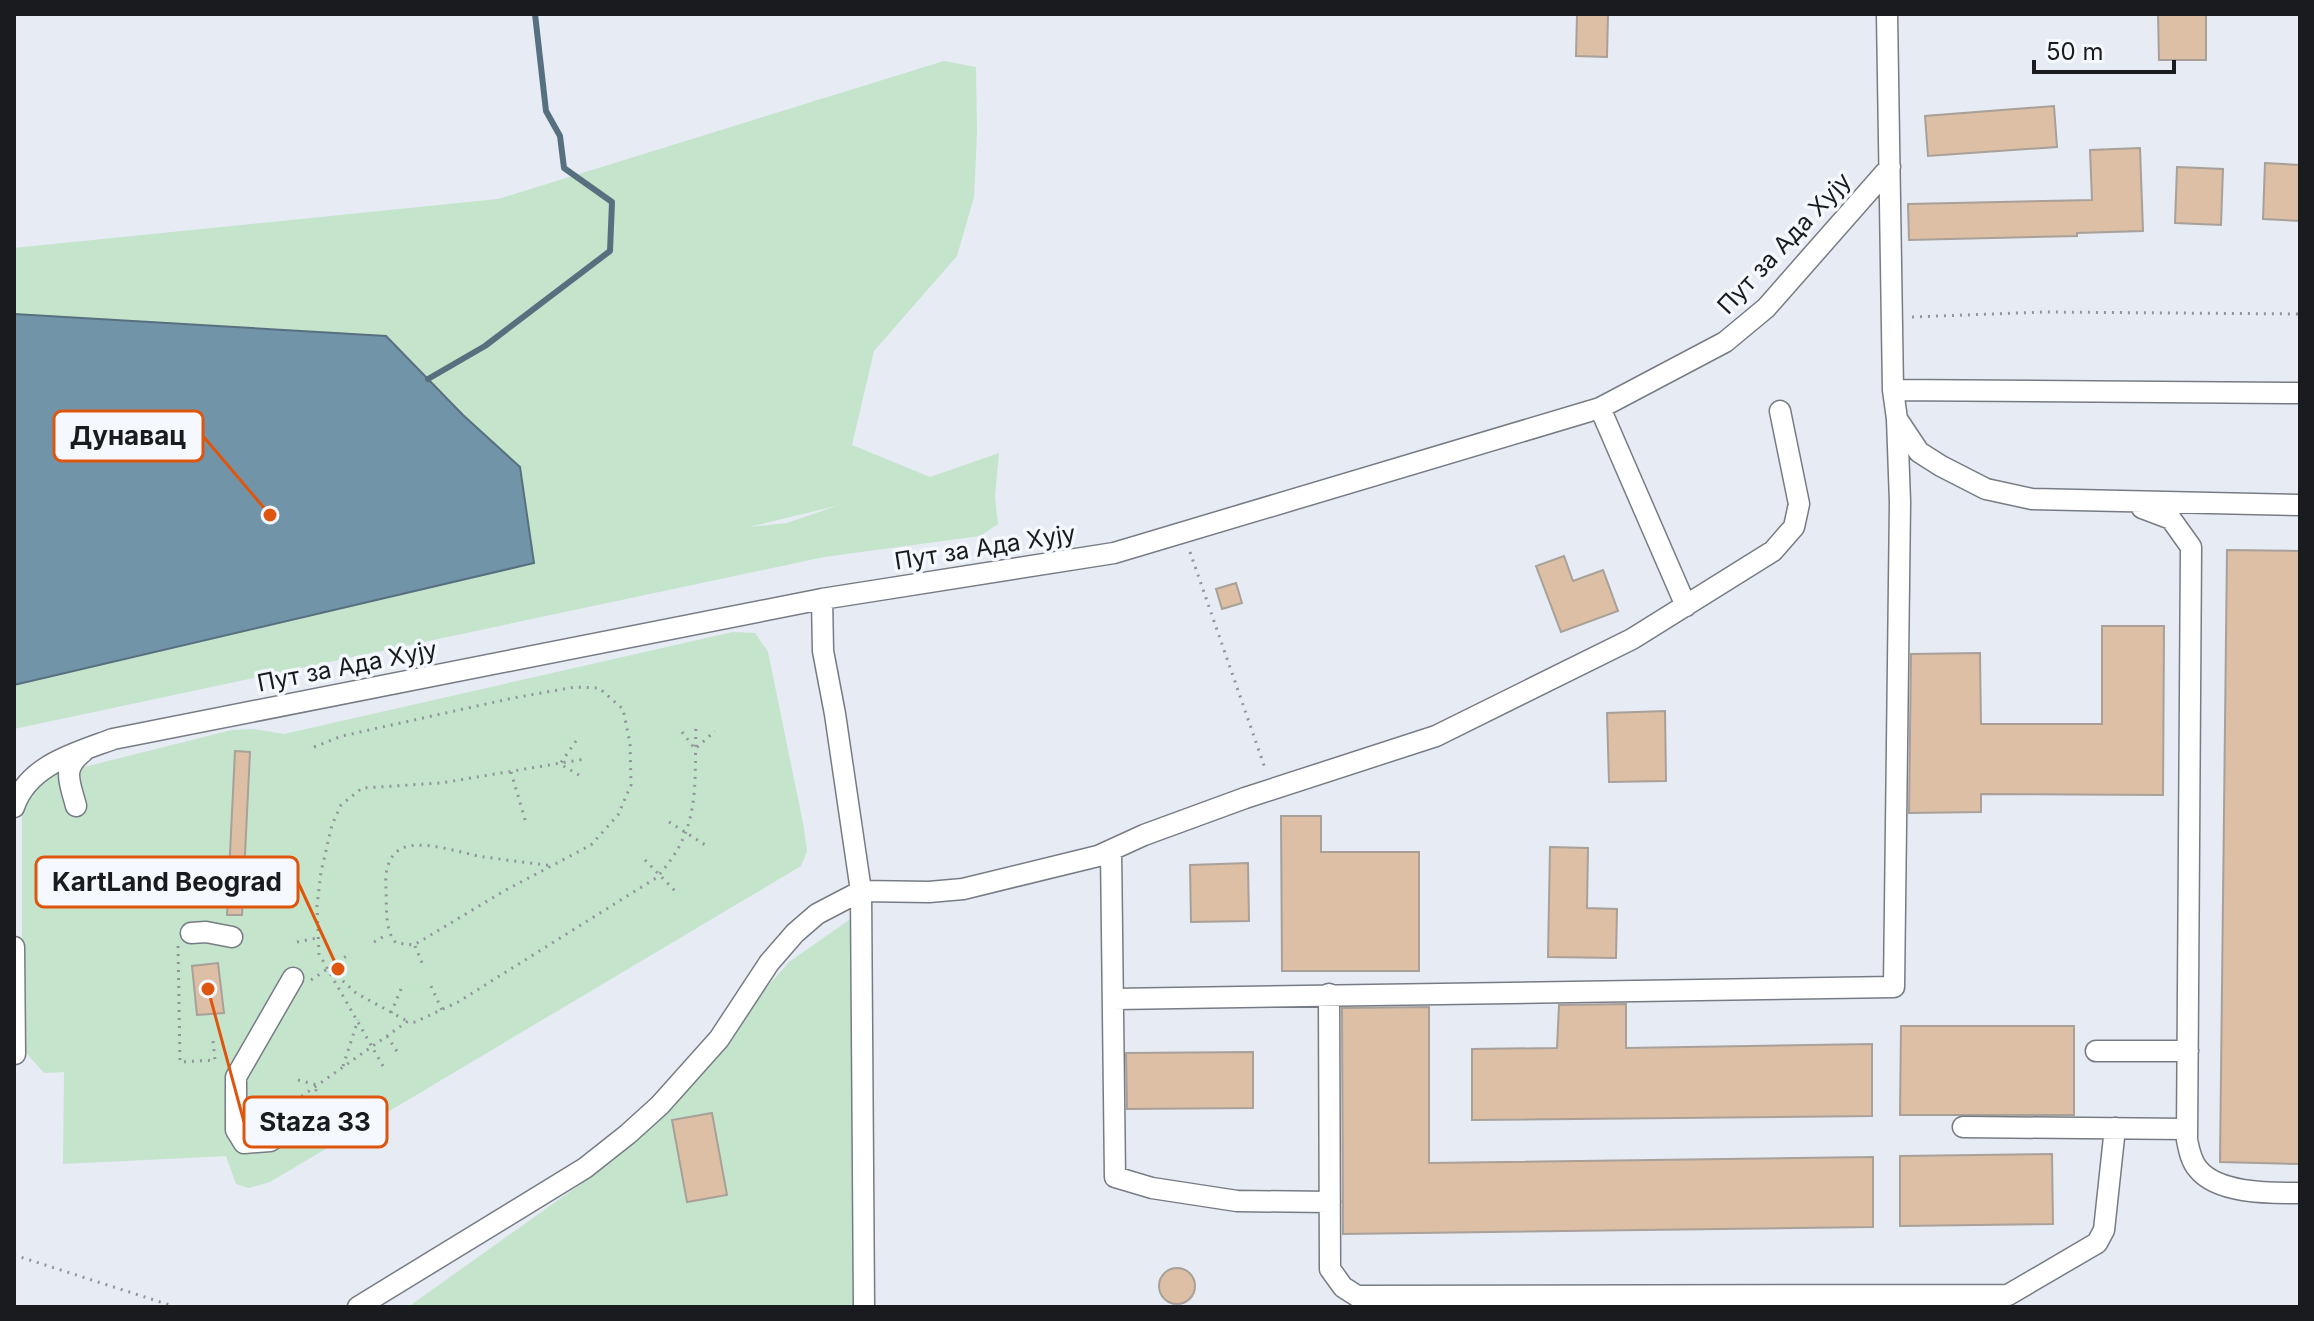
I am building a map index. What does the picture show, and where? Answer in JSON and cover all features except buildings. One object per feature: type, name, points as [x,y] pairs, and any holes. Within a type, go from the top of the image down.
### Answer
[{"type":"lane","name":"Пут за Ада Хују","points":[[1329,994],[1894,987],[1900,502],[1893,390],[1887,14]]},
{"type":"lane","name":"Пут за Ада Хују","points":[[14,807],[22,780],[44,767],[113,739],[822,599],[1114,553],[1600,408],[1725,342],[1736,333],[1766,308],[1890,167]]},
{"type":"lane","points":[[1893,390],[2300,393]]},
{"type":"lane","points":[[1600,408],[1686,606]]},
{"type":"lane","points":[[358,1307],[585,1168],[628,1134],[660,1105],[719,1039],[769,963],[795,933],[817,914],[861,891],[963,889],[1098,856],[1173,824],[1436,736],[1632,639],[1686,606],[1773,551],[1794,527],[1799,504],[1780,411]]},
{"type":"lane","points":[[1897,419],[1919,452],[1986,489],[2032,499],[2300,505]]},
{"type":"lane","points":[[2131,503],[2171,519],[2191,547],[2187,1140],[2195,1167],[2210,1179],[2237,1189],[2300,1193]]},
{"type":"lane","points":[[822,599],[823,651],[861,891],[864,1307]]},
{"type":"lane","points":[[76,806],[67,776],[72,760],[86,749]]},
{"type":"lane","points":[[1111,850],[1115,1177],[1152,1188],[1237,1201],[1330,1202]]},
{"type":"lane","points":[[184,933],[206,932],[232,937]]},
{"type":"lane","points":[[14,947],[15,1054]]},
{"type":"lane","points":[[295,1125],[270,1141],[244,1143],[236,1130],[236,1077],[302,980]]},
{"type":"lane","points":[[1115,999],[1329,994],[1330,1269],[1343,1287],[1357,1296],[2008,1295],[2097,1243],[2104,1230],[2115,1128]]},
{"type":"lane","points":[[2096,1051],[2188,1051]]},
{"type":"lane","points":[[1963,1127],[2187,1129]]},
{"type":"path","points":[[1892,317],[2045,312],[2300,314]]},
{"type":"path","points":[[1184,533],[1272,790]]},
{"type":"path","points":[[314,747],[342,736],[513,698],[575,687],[599,688],[623,709],[630,743],[631,785],[618,815],[591,845],[414,945],[396,943],[388,934],[385,877],[389,862],[399,850],[413,845],[553,866]]},
{"type":"path","points":[[328,968],[356,993],[391,1013],[415,1022],[442,1010],[659,875],[686,834],[695,786],[696,724]]},
{"type":"path","points":[[695,749],[715,731]]},
{"type":"path","points":[[682,732],[695,749]]},
{"type":"path","points":[[560,764],[576,741]]},
{"type":"path","points":[[383,1066],[319,954],[317,906],[321,872],[332,825],[341,805],[362,788],[441,783],[585,759]]},
{"type":"path","points":[[560,764],[584,778]]},
{"type":"path","points":[[511,772],[526,823]]},
{"type":"path","points":[[669,822],[707,846]]},
{"type":"path","points":[[645,860],[678,894]]},
{"type":"path","points":[[184,933],[180,1062],[215,1060],[213,1041]]},
{"type":"path","points":[[374,942],[388,934]]},
{"type":"path","points":[[297,942],[317,938]]},
{"type":"path","points":[[414,945],[423,965]]},
{"type":"path","points":[[302,980],[348,955]]},
{"type":"path","points":[[431,986],[442,1010]]},
{"type":"path","points":[[391,1013],[401,989]]},
{"type":"path","points":[[343,1066],[358,1020]]},
{"type":"path","points":[[295,1101],[408,1021]]},
{"type":"path","points":[[387,1036],[400,1056]]},
{"type":"path","points":[[14,1101],[15,1054]]},
{"type":"path","points":[[298,1080],[317,1085]]},
{"type":"path","points":[[313,1105],[317,1085]]},
{"type":"path","points":[[14,1255],[176,1307]]},
{"type":"green space","points":[[944,61],[976,67],[974,197],[957,256],[874,351],[852,445],[930,477],[999,453],[995,497],[998,524],[980,536],[824,557],[14,729],[14,685],[534,562],[520,467],[463,415],[386,336],[14,314],[14,248],[498,199]],"holes":[[[842,504],[787,523],[749,527]]]},
{"type":"green space","points":[[733,632],[755,633],[768,652],[803,823],[807,851],[801,866],[270,1182],[249,1188],[236,1184],[226,1156],[63,1164],[64,1072],[44,1073],[22,1048],[22,815],[31,797],[44,782],[56,774],[232,730],[254,729],[284,734]]},
{"type":"green space","points":[[872,904],[874,1307],[408,1307],[613,1161],[789,962]]},
{"type":"water","points":[[14,314],[386,336],[463,415],[520,467],[534,563],[14,685]]},
{"type":"waterway","points":[[428,379],[485,346],[610,251],[612,202],[564,168],[560,136],[546,111],[535,14]]},
{"type":"place","name":"Дунавац","points":[[270,515]]},
{"type":"place","name":"KartLand Beograd","points":[[338,969]]},
{"type":"place","name":"Staza 33","points":[[208,989]]}]
